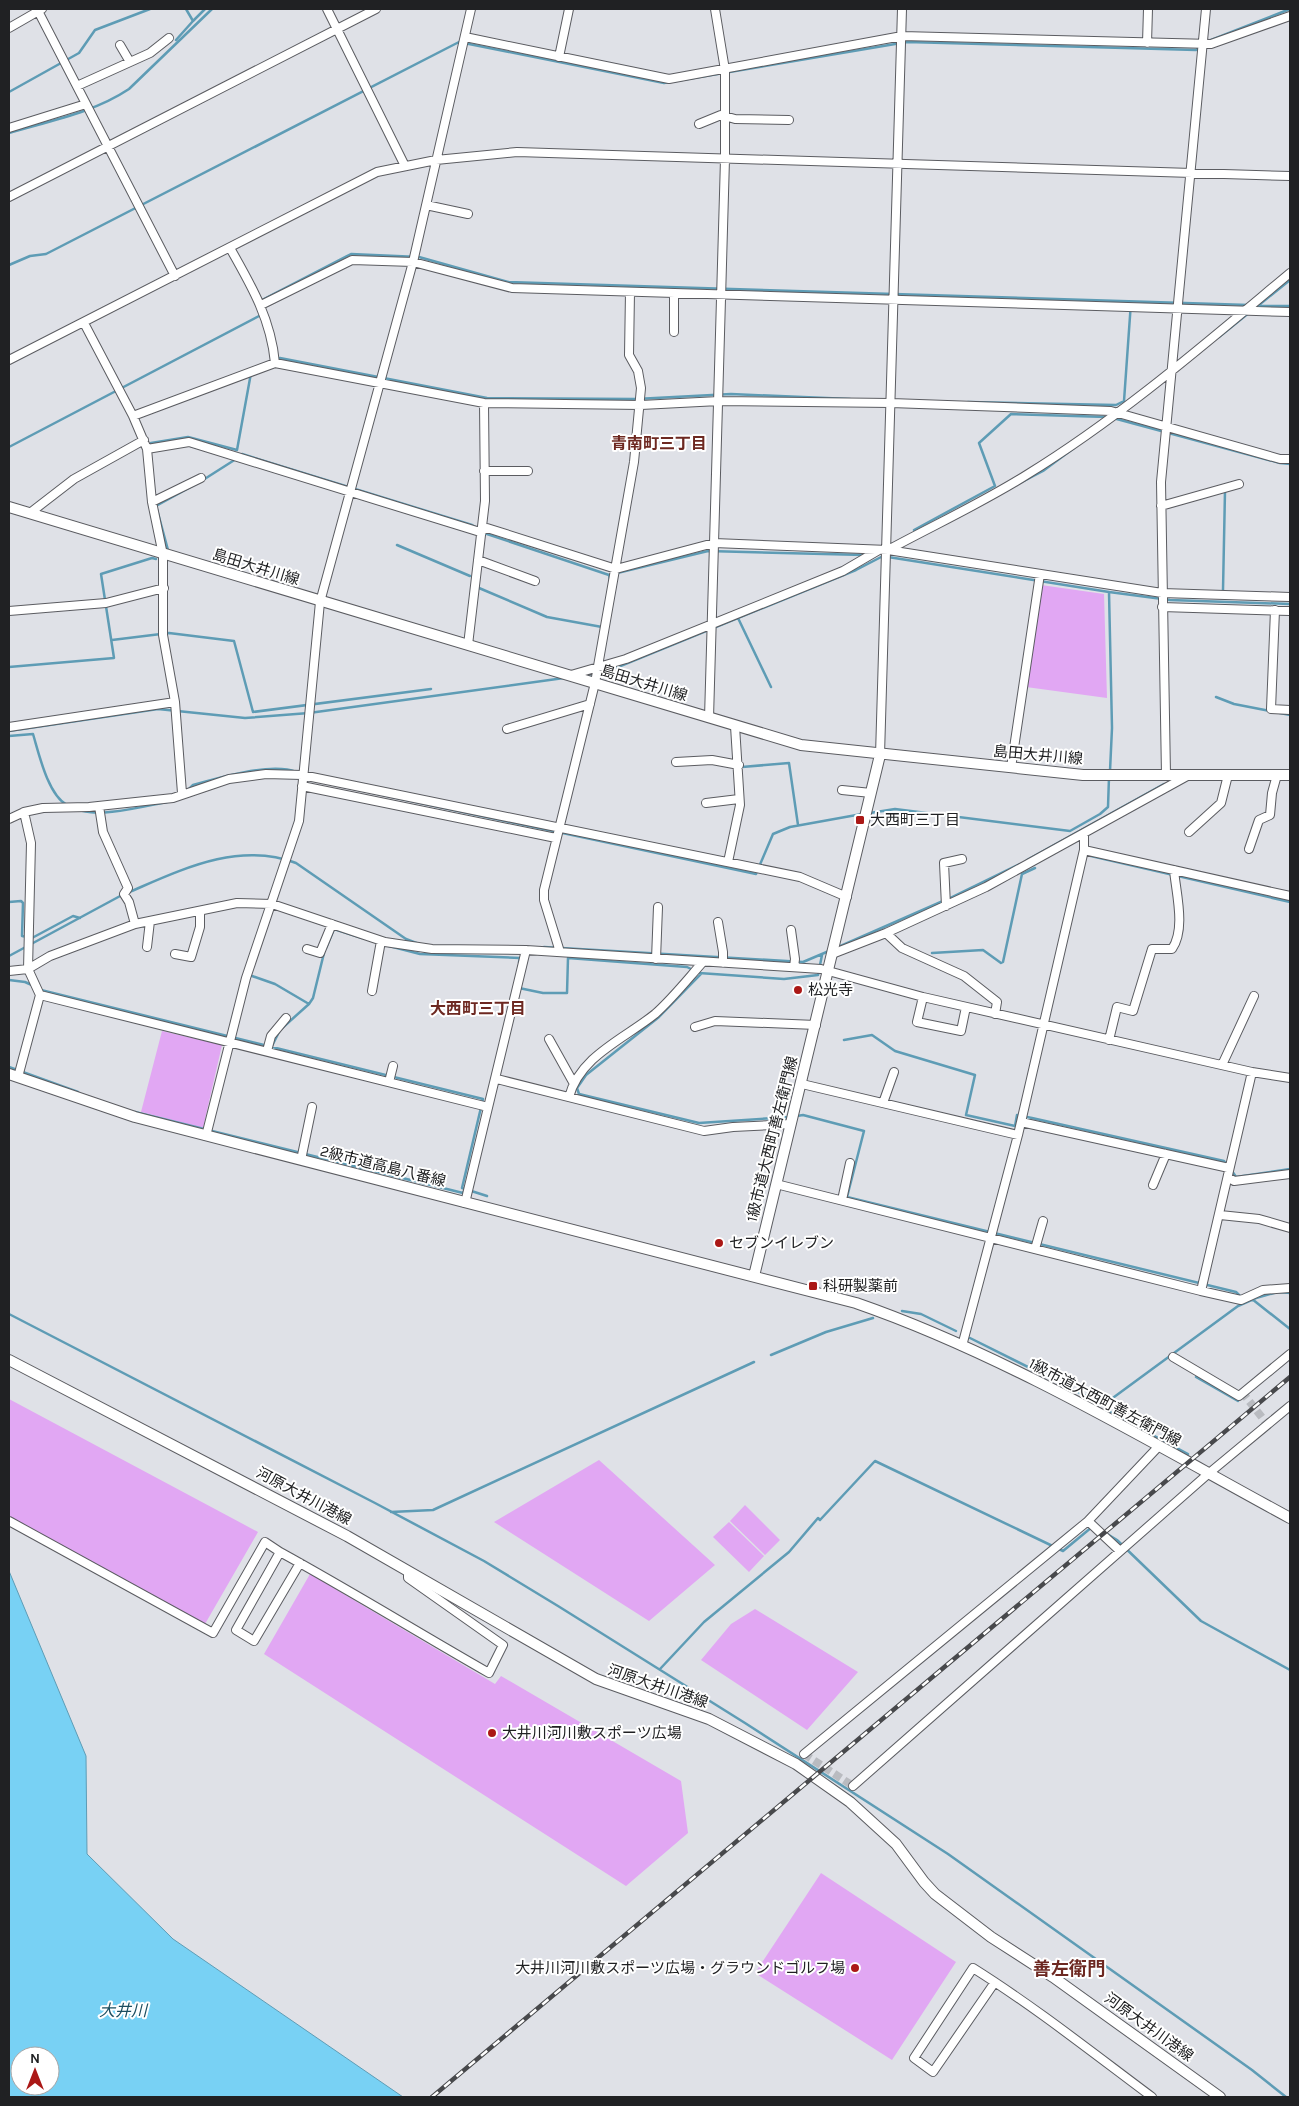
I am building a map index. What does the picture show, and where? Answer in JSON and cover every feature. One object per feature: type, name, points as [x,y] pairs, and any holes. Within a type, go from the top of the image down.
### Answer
[{"type":"main road","name":"島田大井川線","points":[[9,507],[801,745],[880,755],[1083,775],[1290,775]]},
{"type":"main road","name":"1級市道大西町善左衛門線","points":[[880,755],[802,1084],[754,1276],[856,1303],[962,1346],[1159,1446],[1290,1518]]},
{"type":"main road","name":"2級市道高島八番線","points":[[13,1075],[135,1117],[754,1276]]},
{"type":"main road","name":"河原大井川港線","points":[[9,1360],[232,1475],[408,1571],[596,1679],[709,1719],[796,1764],[850,1802],[878,1827],[908,1858],[924,1882],[935,1894],[991,1937],[1060,1982],[1220,2097]]},
{"type":"street","points":[[9,28],[39,9],[175,276]]},
{"type":"street","points":[[327,9],[405,166]]},
{"type":"street","points":[[9,197],[376,9]]},
{"type":"street","points":[[206,1136],[246,978],[299,821],[320,602],[413,262],[471,9]]},
{"type":"street","points":[[559,57],[569,9]]},
{"type":"street","points":[[709,718],[725,159],[724,70],[715,9]]},
{"type":"street","points":[[880,755],[884,550],[895,299],[902,9]]},
{"type":"street","points":[[1147,43],[1148,9]]},
{"type":"street","points":[[1166,775],[1161,482],[1206,9]]},
{"type":"street","points":[[464,37],[669,79],[902,36],[1203,45],[1211,44],[1290,16]]},
{"type":"street","points":[[77,86],[150,53],[168,38]]},
{"type":"street","points":[[120,45],[130,62]]},
{"type":"street","points":[[9,128],[86,104]]},
{"type":"street","points":[[699,124],[721,115],[725,117],[789,120]]},
{"type":"street","points":[[9,360],[377,172],[436,160],[517,152],[1290,176]]},
{"type":"street","points":[[426,205],[468,214]]},
{"type":"street","points":[[230,248],[261,305],[274,348],[275,363]]},
{"type":"street","points":[[261,305],[352,260],[413,262],[512,288],[1290,312]]},
{"type":"street","points":[[569,676],[598,668],[843,571],[1027,475],[1118,412],[1246,310],[1290,272]]},
{"type":"street","points":[[560,952],[544,900],[556,838],[595,684],[634,462],[641,388],[638,371],[629,355],[630,292]]},
{"type":"street","points":[[674,293],[674,332]]},
{"type":"street","points":[[84,323],[133,416],[147,449],[152,502],[163,554],[163,635],[175,702],[182,793]]},
{"type":"street","points":[[133,416],[275,363],[484,404],[640,405],[719,401],[891,403],[1118,412],[1280,459],[1290,460]]},
{"type":"street","points":[[468,645],[484,501],[484,404]]},
{"type":"street","points":[[30,513],[74,479],[144,440]]},
{"type":"street","points":[[147,449],[189,442],[480,532],[487,528],[616,569],[714,543],[884,550],[1162,593],[1290,596]]},
{"type":"street","points":[[484,471],[528,471]]},
{"type":"street","points":[[152,502],[201,478]]},
{"type":"street","points":[[1161,506],[1239,484]]},
{"type":"street","points":[[478,560],[535,581]]},
{"type":"street","points":[[1011,768],[1040,574]]},
{"type":"street","points":[[9,611],[106,603],[164,588]]},
{"type":"street","points":[[1162,607],[1290,611]]},
{"type":"street","points":[[1274,610],[1271,709],[1290,710]]},
{"type":"street","points":[[9,727],[175,702]]},
{"type":"street","points":[[507,729],[590,704]]},
{"type":"street","points":[[728,862],[740,805],[739,765],[735,726]]},
{"type":"street","points":[[676,762],[712,760],[739,765]]},
{"type":"street","points":[[9,819],[24,812],[43,808],[99,806],[173,798],[182,793],[229,779],[266,774],[302,775],[800,877],[847,897]]},
{"type":"street","points":[[832,954],[886,933],[986,888],[1189,775]]},
{"type":"street","points":[[1189,832],[1221,804],[1228,775]]},
{"type":"street","points":[[1250,849],[1259,820],[1270,815],[1276,775]]},
{"type":"street","points":[[302,786],[556,838]]},
{"type":"street","points":[[842,790],[871,793]]},
{"type":"street","points":[[706,803],[739,799]]},
{"type":"street","points":[[99,806],[103,832],[124,875],[128,888],[124,894],[135,924]]},
{"type":"street","points":[[13,1075],[40,995],[28,969],[31,843],[24,812]]},
{"type":"street","points":[[962,1346],[1018,1135],[1084,850],[1084,834]]},
{"type":"street","points":[[1084,850],[1290,896]]},
{"type":"street","points":[[946,906],[944,863],[962,859]]},
{"type":"street","points":[[1109,1040],[1117,1007],[1133,1012],[1152,949],[1172,949],[1177,942],[1179,929],[1174,870]]},
{"type":"street","points":[[9,971],[28,969],[50,956],[135,924],[237,903],[272,904],[381,941],[432,949],[526,950],[702,963],[821,969],[923,997],[995,1014],[1222,1066],[1290,1078]]},
{"type":"street","points":[[656,959],[658,906]]},
{"type":"street","points":[[175,954],[191,956],[200,927],[200,911]]},
{"type":"street","points":[[147,947],[150,921]]},
{"type":"street","points":[[718,922],[723,963]]},
{"type":"street","points":[[307,949],[320,953],[332,924]]},
{"type":"street","points":[[791,930],[795,959],[794,967]]},
{"type":"street","points":[[886,933],[902,948],[964,976],[997,1002],[995,1014]]},
{"type":"street","points":[[372,990],[381,941]]},
{"type":"street","points":[[465,1203],[488,1107],[497,1079],[526,950]]},
{"type":"street","points":[[569,1097],[573,1082],[588,1062],[655,1014],[702,963]]},
{"type":"street","points":[[40,995],[488,1107]]},
{"type":"street","points":[[1222,1066],[1254,996]]},
{"type":"street","points":[[923,997],[917,1022],[961,1031],[966,1007]]},
{"type":"street","points":[[268,1051],[271,1036],[286,1018]]},
{"type":"street","points":[[696,1027],[715,1020],[816,1025]]},
{"type":"street","points":[[549,1039],[573,1082]]},
{"type":"street","points":[[389,1082],[393,1066]]},
{"type":"street","points":[[883,1103],[894,1072]]},
{"type":"street","points":[[1201,1291],[1252,1072]]},
{"type":"street","points":[[497,1079],[704,1131],[733,1127],[791,1124]]},
{"type":"street","points":[[802,1084],[1018,1135]]},
{"type":"street","points":[[301,1160],[312,1107]]},
{"type":"street","points":[[1021,1122],[1229,1168]]},
{"type":"street","points":[[1154,1185],[1166,1154]]},
{"type":"street","points":[[842,1200],[850,1163]]},
{"type":"street","points":[[1228,1177],[1234,1180],[1290,1174]]},
{"type":"street","points":[[776,1184],[1241,1300],[1263,1290],[1290,1288]]},
{"type":"street","points":[[1220,1214],[1260,1219],[1290,1228]]},
{"type":"street","points":[[1035,1249],[1043,1221]]},
{"type":"street","points":[[1173,1357],[1239,1396],[1290,1354]]},
{"type":"street","points":[[853,1786],[1208,1474],[1290,1406]]},
{"type":"street","points":[[804,1754],[1088,1521],[1159,1446]]},
{"type":"street","points":[[1088,1521],[1120,1551]]},
{"type":"street","points":[[9,1522],[213,1633],[265,1542],[489,1673],[503,1646],[408,1578],[408,1571]]},
{"type":"street","points":[[280,1552],[236,1630],[254,1641],[300,1563]]},
{"type":"street","points":[[995,1982],[934,2072],[914,2058],[972,1968],[995,1982],[1152,2097]]},
{"type":"shaded area","points":[[1041,585],[1104,594],[1107,698],[1026,687]]},
{"type":"shaded area","points":[[162,1031],[222,1045],[203,1128],[141,1112]]},
{"type":"shaded area","points":[[9,1399],[258,1532],[205,1624],[9,1517]]},
{"type":"shaded area","points":[[599,1460],[715,1565],[649,1621],[494,1522]]},
{"type":"shaded area","points":[[745,1505],[780,1540],[765,1555],[730,1521]]},
{"type":"shaded area","points":[[729,1522],[764,1556],[749,1572],[713,1537]]},
{"type":"shaded area","name":"大井川河川敷スポーツ広場","points":[[310,1574],[495,1684],[501,1676],[681,1781],[688,1833],[626,1886],[264,1654]]},
{"type":"shaded area","points":[[755,1609],[858,1672],[807,1730],[701,1660],[731,1624]]},
{"type":"shaded area","name":"大井川河川敷スポーツ広場・グラウンドゴルフ場","points":[[821,1873],[956,1962],[892,2060],[755,1973]]},
{"type":"water","name":"大井川","points":[[9,1571],[86,1756],[87,1854],[173,1939],[403,2097],[9,2097]]},
{"type":"waterway","points":[[9,92],[79,53],[95,30],[150,9]]},
{"type":"waterway","points":[[176,40],[193,21],[186,9]]},
{"type":"waterway","points":[[193,21],[205,9]]},
{"type":"waterway","points":[[9,133],[86,110],[129,89],[212,9]]},
{"type":"waterway","points":[[1206,42],[1290,9]]},
{"type":"waterway","points":[[9,265],[30,256],[46,254],[459,42],[664,83],[907,42],[1196,50],[1200,47]]},
{"type":"waterway","points":[[262,300],[351,254],[419,257],[508,282],[1249,305]]},
{"type":"waterway","points":[[1254,309],[1290,280]]},
{"type":"waterway","points":[[968,402],[1116,405],[1124,401],[1131,302]]},
{"type":"waterway","points":[[1259,306],[1290,306]]},
{"type":"waterway","points":[[1219,337],[1250,312]]},
{"type":"waterway","points":[[9,447],[261,315]]},
{"type":"waterway","points":[[276,362],[280,358],[487,398],[636,399],[731,394],[850,399]]},
{"type":"waterway","points":[[151,443],[188,437],[237,450],[251,373]]},
{"type":"waterway","points":[[914,530],[995,486],[979,443],[1011,414],[1107,417]]},
{"type":"waterway","points":[[1113,418],[1280,463],[1290,464]]},
{"type":"waterway","points":[[1020,483],[1043,471],[1074,448]]},
{"type":"waterway","points":[[240,455],[242,454],[477,528]]},
{"type":"waterway","points":[[203,480],[236,459]]},
{"type":"waterway","points":[[168,550],[156,506],[196,484]]},
{"type":"waterway","points":[[1223,590],[1225,491]]},
{"type":"waterway","points":[[484,533],[609,575]]},
{"type":"waterway","points":[[397,545],[470,576]]},
{"type":"waterway","points":[[610,580],[609,575],[708,551],[865,555]]},
{"type":"waterway","points":[[584,676],[618,667],[856,570],[885,555]]},
{"type":"waterway","points":[[888,557],[1109,592]]},
{"type":"waterway","points":[[9,667],[114,658],[101,574],[152,558],[156,559]]},
{"type":"waterway","points":[[479,588],[547,617],[602,627]]},
{"type":"waterway","points":[[1110,771],[1112,728],[1109,592],[1170,600],[1290,604]]},
{"type":"waterway","points":[[738,618],[771,687]]},
{"type":"waterway","points":[[112,640],[169,633],[234,641],[253,712],[431,689]]},
{"type":"waterway","points":[[9,731],[158,709],[245,718],[309,713],[564,678]]},
{"type":"waterway","points":[[1216,697],[1234,704],[1270,711]]},
{"type":"waterway","points":[[1280,713],[1290,715]]},
{"type":"waterway","points":[[9,736],[33,734],[49,783],[60,800],[67,805]]},
{"type":"waterway","points":[[742,767],[789,763],[798,825]]},
{"type":"waterway","points":[[188,790],[193,785],[244,772],[273,769],[286,769],[296,772]]},
{"type":"waterway","points":[[870,813],[895,809],[1070,831],[1100,814],[1108,807],[1109,777]]},
{"type":"waterway","points":[[307,779],[756,874],[773,834],[790,827],[862,814]]},
{"type":"waterway","points":[[1027,860],[1164,784]]},
{"type":"waterway","points":[[77,809],[96,813],[134,809],[167,802]]},
{"type":"waterway","points":[[127,893],[210,861],[252,855],[274,857],[296,863],[406,939],[419,944]]},
{"type":"waterway","points":[[1091,856],[1290,902]]},
{"type":"waterway","points":[[948,899],[1020,864]]},
{"type":"waterway","points":[[932,953],[983,950],[1001,963],[1003,962],[1022,874],[1035,868]]},
{"type":"waterway","points":[[9,956],[122,895]]},
{"type":"waterway","points":[[9,902],[21,901],[23,903],[22,936],[32,938],[73,916],[80,918]]},
{"type":"waterway","points":[[836,948],[943,901]]},
{"type":"waterway","points":[[326,948],[334,929],[362,938]]},
{"type":"waterway","points":[[389,946],[420,954],[520,958],[519,962]]},
{"type":"waterway","points":[[544,947],[803,962],[829,951]]},
{"type":"waterway","points":[[309,1004],[313,998],[324,953]]},
{"type":"waterway","points":[[699,973],[784,979],[818,975],[822,955]]},
{"type":"waterway","points":[[519,988],[543,993],[567,993],[568,958],[687,967],[695,971]]},
{"type":"waterway","points":[[701,974],[659,1017],[586,1075],[577,1088],[579,1094],[699,1123],[789,1117]]},
{"type":"waterway","points":[[252,976],[275,984],[309,1004],[280,1030],[271,1048]]},
{"type":"waterway","points":[[9,980],[25,982],[34,986]]},
{"type":"waterway","points":[[41,990],[483,1099],[462,1188],[487,1196]]},
{"type":"waterway","points":[[844,1040],[872,1035],[895,1051],[975,1075],[966,1115],[1015,1126],[1017,1115],[1224,1161],[1227,1165]]},
{"type":"waterway","points":[[9,1067],[78,1092]]},
{"type":"waterway","points":[[135,1112],[463,1193],[465,1189]]},
{"type":"waterway","points":[[797,1116],[803,1115],[864,1131],[847,1197],[1236,1292],[1246,1302]]},
{"type":"waterway","points":[[1232,1171],[1236,1177],[1290,1169]]},
{"type":"waterway","points":[[1279,1292],[1290,1293]]},
{"type":"waterway","points":[[970,1338],[1084,1395],[1096,1400],[1110,1400],[1238,1306],[1274,1293]]},
{"type":"waterway","points":[[1252,1299],[1290,1329]]},
{"type":"waterway","points":[[902,1311],[921,1314],[956,1331]]},
{"type":"waterway","points":[[9,1314],[375,1503],[484,1561],[558,1606],[745,1723],[948,1854],[1252,2070],[1286,2097]]},
{"type":"waterway","points":[[771,1355],[826,1332],[873,1318]]},
{"type":"waterway","points":[[391,1512],[433,1510],[754,1362]]},
{"type":"waterway","points":[[1196,1377],[1238,1401]]},
{"type":"waterway","points":[[1108,1411],[1188,1454]]},
{"type":"waterway","points":[[660,1669],[704,1622],[789,1552],[818,1518],[820,1520],[875,1461],[1063,1551],[1092,1527]]},
{"type":"waterway","points":[[1104,1532],[1117,1540],[1201,1621],[1290,1670]]},
{"type":"tunnel","points":[[1242,1392],[1268,1425]]},
{"type":"tunnel","points":[[804,1754],[853,1786]]},
{"type":"railway","points":[[432,2097],[1290,1377]]},
{"type":"place","name":"大西町三丁目","points":[[860,820]]},
{"type":"place","name":"松光寺","points":[[798,990]]},
{"type":"place","name":"セブンイレブン","points":[[719,1243]]},
{"type":"place","name":"科研製薬前","points":[[813,1286]]},
{"type":"place","name":"大井川河川敷スポーツ広場","points":[[492,1733]]},
{"type":"place","name":"大井川河川敷スポーツ広場・グラウンドゴルフ場","points":[[855,1968]]},
{"type":"district","name":"青南町三丁目","points":[[659,443]]},
{"type":"district","name":"大西町三丁目","points":[[478,1008]]},
{"type":"district","name":"善左衛門","points":[[1069,1969]]}]
